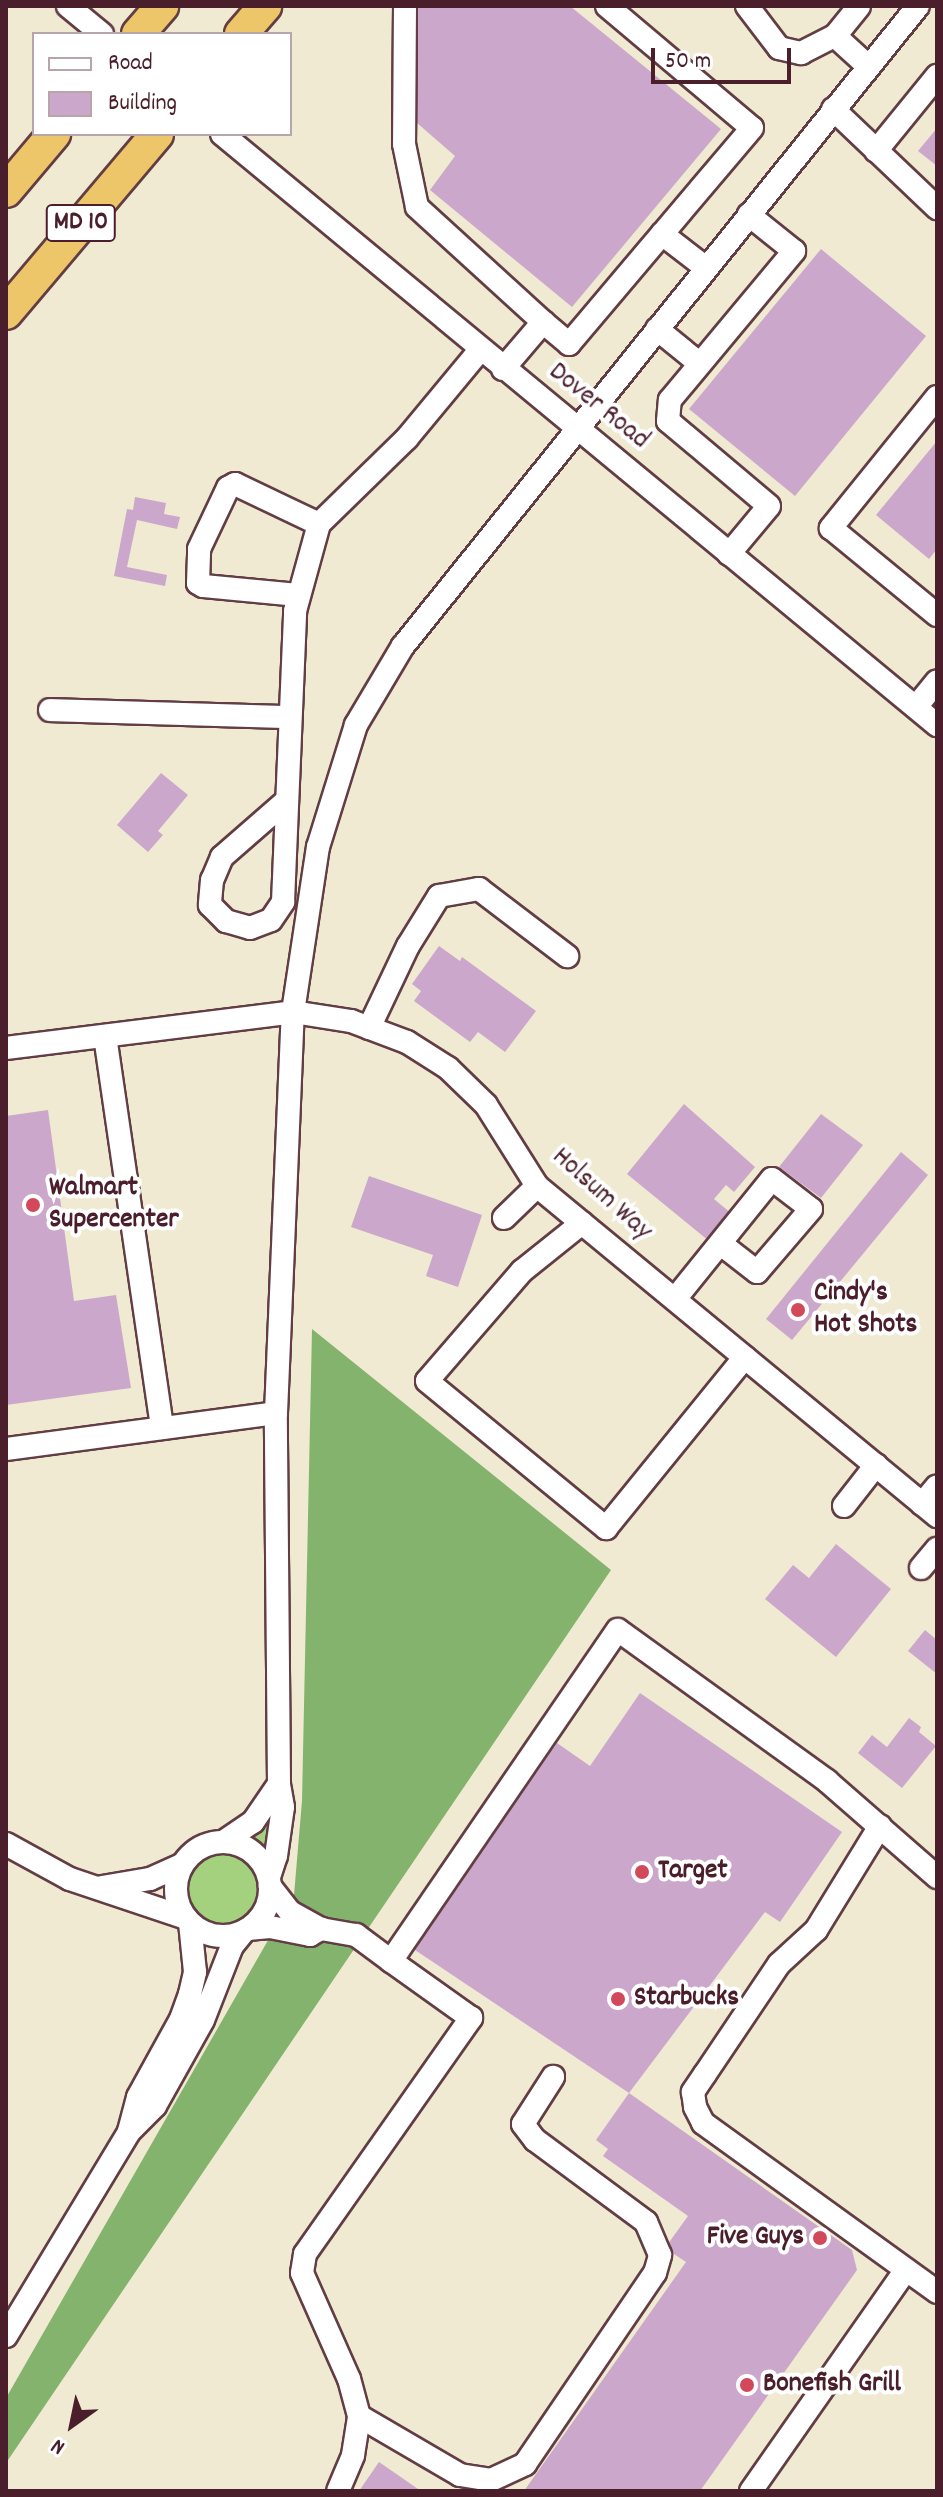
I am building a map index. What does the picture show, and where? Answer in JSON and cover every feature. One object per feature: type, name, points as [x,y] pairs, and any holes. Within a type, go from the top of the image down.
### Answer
[{"type":"highway","points":[[140,32],[162,6]]},
{"type":"highway","points":[[243,32],[265,6]]},
{"type":"highway","name":"MD 10","points":[[6,191],[52,136]]},
{"type":"highway","name":"MD 10","points":[[6,313],[155,136]]},
{"type":"street","points":[[68,6],[100,32]]},
{"type":"street","points":[[405,6],[404,144],[417,207],[569,344],[752,128],[607,6]]},
{"type":"street","points":[[747,6],[769,38],[788,52],[801,53],[835,36],[859,6]]},
{"type":"street","points":[[8,2326],[129,2132],[155,2106],[203,2020],[232,1946],[265,1910],[283,1807],[279,1784],[276,1413],[293,1012],[318,847],[356,725],[403,646],[918,6]]},
{"type":"street","points":[[835,36],[868,66]]},
{"type":"street","points":[[876,151],[937,76]]},
{"type":"street","points":[[833,109],[937,208]]},
{"type":"street","name":"Dover Road","points":[[230,141],[937,725]]},
{"type":"street","points":[[729,554],[769,506],[668,421],[670,400],[794,251],[749,215]]},
{"type":"street","points":[[662,234],[706,268]]},
{"type":"street","points":[[503,369],[543,322]]},
{"type":"street","points":[[657,329],[700,364]]},
{"type":"street","points":[[285,802],[222,857],[212,880],[210,905],[226,921],[250,928],[271,920],[283,902],[285,802],[298,595],[319,524],[407,438],[480,350]]},
{"type":"street","points":[[937,397],[831,528],[937,615]]},
{"type":"street","points":[[298,595],[203,586],[198,583],[199,549],[228,488],[235,484],[319,524]]},
{"type":"street","points":[[916,707],[937,681]]},
{"type":"street","points":[[50,710],[290,717]]},
{"type":"street","points":[[369,1028],[408,946],[439,896],[479,889],[567,956]]},
{"type":"street","name":"Holsum Way","points":[[6,1048],[293,1012],[351,1021],[407,1042],[448,1068],[486,1105],[537,1186],[930,1510]]},
{"type":"street","points":[[105,1036],[162,1428]]},
{"type":"street","points":[[504,1218],[537,1186]]},
{"type":"street","points":[[582,1223],[522,1271],[427,1381],[606,1528],[745,1357]]},
{"type":"street","points":[[675,1299],[721,1244]]},
{"type":"street","points":[[6,1449],[276,1413]]},
{"type":"street","points":[[844,1506],[876,1465]]},
{"type":"street","points":[[930,1510],[937,1486]]},
{"type":"street","points":[[921,1568],[937,1549]]},
{"type":"street","points":[[391,1961],[618,1630],[827,1781],[937,1877]]},
{"type":"street","points":[[223,1842],[253,1822],[279,1784]]},
{"type":"street","points":[[880,1826],[816,1930],[779,1964],[693,2092],[695,2107],[703,2123],[937,2292]]},
{"type":"street","points":[[101,1887],[150,1879],[183,1864],[200,1847],[223,1842],[236,1844],[256,1856],[290,1912],[321,1929],[356,1935],[471,2018],[305,2254],[302,2273],[349,2379],[359,2416],[353,2455],[338,2491]]},
{"type":"street","points":[[6,1844],[70,1879],[101,1887],[149,1908],[188,1920],[216,1936],[270,1927],[310,1935],[321,1929]]},
{"type":"street","points":[[129,2132],[138,2097],[181,2019],[195,1972],[188,1920],[176,1892],[183,1864]]},
{"type":"street","points":[[359,2416],[460,2475],[491,2480],[525,2464],[655,2273],[660,2255],[646,2222],[535,2140],[523,2124],[553,2077]]},
{"type":"street","points":[[751,2491],[906,2270]]},
{"type":"green space","points":[[312,1329],[611,1570],[6,2463],[6,2398],[294,1895],[302,1801]]},
{"type":"green space","points":[[272,1818],[266,1849],[249,1840]]},
{"type":"green space","points":[[224,1852],[238,1855],[250,1863],[258,1875],[261,1889],[258,1903],[250,1915],[238,1923],[224,1926],[210,1923],[198,1915],[190,1903],[187,1889],[190,1875],[198,1863],[210,1855]]},
{"type":"building","points":[[415,6],[570,6],[721,129],[572,307],[430,190],[455,156],[409,116]]},
{"type":"building","points":[[937,128],[937,166],[918,151]]},
{"type":"building","points":[[821,249],[926,336],[795,496],[689,409]]},
{"type":"building","points":[[937,441],[937,549],[929,559],[876,515]]},
{"type":"building","points":[[135,497],[166,503],[164,514],[180,517],[177,529],[137,520],[127,567],[167,575],[165,586],[114,576],[127,509],[133,510]]},
{"type":"building","points":[[161,773],[188,795],[158,831],[163,835],[148,852],[117,825]]},
{"type":"building","points":[[439,946],[460,961],[462,957],[536,1011],[505,1052],[478,1032],[470,1042],[414,1001],[421,991],[412,984]]},
{"type":"building","points":[[684,1104],[755,1167],[734,1192],[726,1185],[714,1199],[732,1214],[709,1241],[627,1174]]},
{"type":"building","name":"Walmart Supercenter","points":[[48,1110],[74,1301],[116,1295],[131,1388],[6,1405],[6,1116]]},
{"type":"building","points":[[821,1114],[863,1145],[821,1198],[779,1167]]},
{"type":"building","points":[[901,1152],[928,1175],[792,1340],[766,1319]]},
{"type":"building","points":[[369,1176],[482,1215],[458,1287],[426,1276],[433,1255],[351,1227]]},
{"type":"building","points":[[836,1544],[891,1589],[836,1657],[765,1599],[793,1565],[809,1578]]},
{"type":"building","points":[[925,1630],[937,1640],[937,1674],[908,1651]]},
{"type":"building","name":"Target","points":[[640,1693],[842,1832],[780,1922],[765,1912],[629,2093],[415,1950],[557,1743],[590,1766]]},
{"type":"building","points":[[909,1718],[921,1727],[919,1732],[936,1746],[902,1788],[858,1753],[872,1735],[887,1747]]},
{"type":"building","points":[[629,2093],[852,2250],[857,2270],[700,2491],[524,2491],[686,2262],[665,2248],[688,2216],[603,2156],[608,2149],[596,2140]]},
{"type":"building","points":[[379,2462],[421,2491],[359,2491]]},
{"type":"place","name":"Walmart Supercenter","points":[[33,1205]]},
{"type":"place","name":"Cindy's Hot Shots","points":[[798,1310]]},
{"type":"place","name":"Target","points":[[642,1872]]},
{"type":"place","name":"Starbucks","points":[[618,1999]]},
{"type":"place","name":"Five Guys","points":[[820,2238]]},
{"type":"place","name":"Bonefish Grill","points":[[747,2385]]}]
